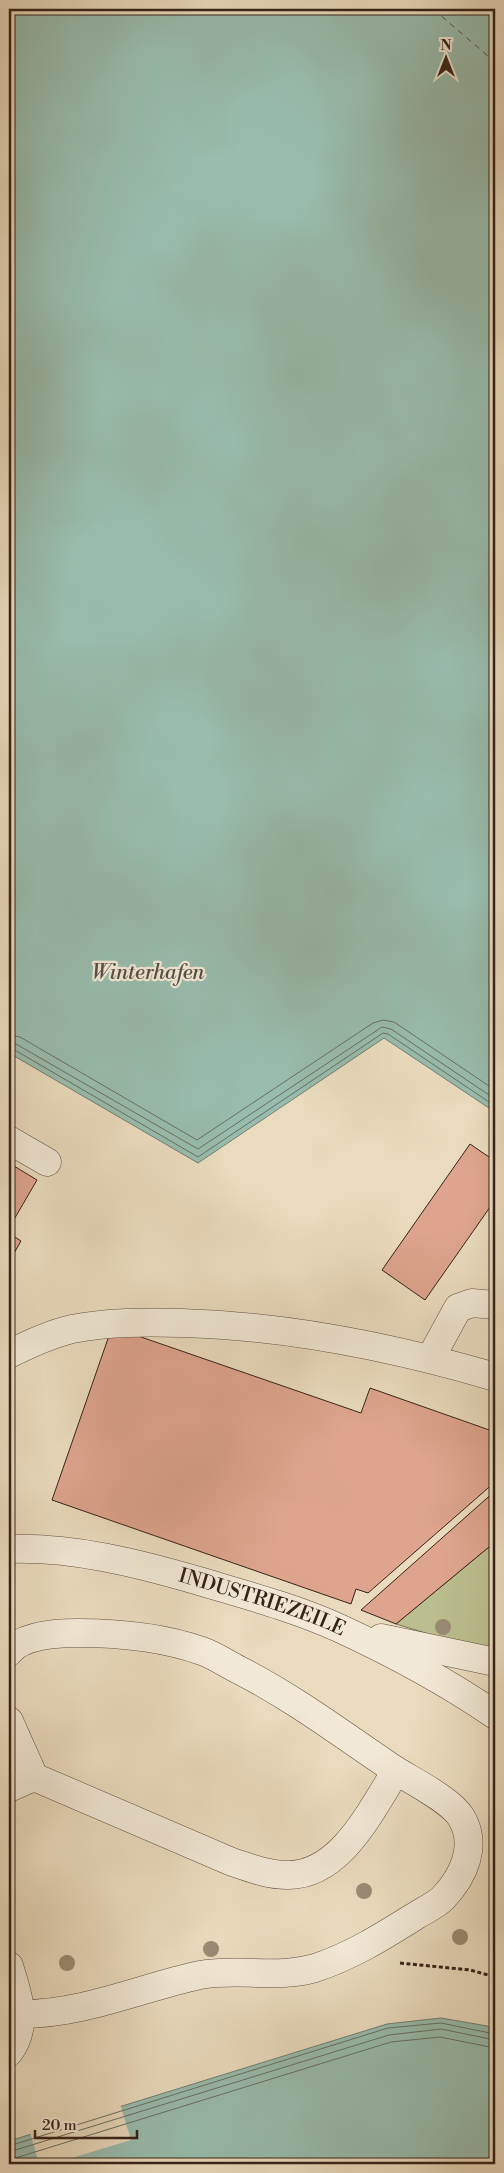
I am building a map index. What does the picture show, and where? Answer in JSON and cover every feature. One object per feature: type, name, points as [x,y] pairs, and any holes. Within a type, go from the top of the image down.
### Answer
[{"type":"street","points":[[9,1140],[47,1162]]},
{"type":"street","points":[[430,1359],[458,1308],[472,1303],[495,1305]]},
{"type":"street","points":[[9,1354],[42,1339],[71,1330],[144,1322],[208,1324],[272,1330],[334,1339],[430,1359],[495,1377]]},
{"type":"street","name":"INDUSTRIEZEILE","points":[[9,1549],[56,1551],[137,1563],[264,1600],[338,1628],[468,1696],[495,1715]]},
{"type":"street","points":[[338,1628],[495,1662]]},
{"type":"street","points":[[9,1652],[12,1648],[30,1640],[54,1634],[132,1636],[203,1651],[273,1688],[396,1771],[448,1803],[461,1817],[468,1836],[468,1857],[460,1876],[442,1899],[371,1944],[314,1968],[274,1973],[236,1972],[202,1975],[67,2011],[22,2014]]},
{"type":"street","points":[[9,1721],[34,1777],[232,1862],[260,1871],[288,1875],[312,1871],[334,1858],[359,1829],[396,1771]]},
{"type":"street","points":[[9,1788],[34,1777]]},
{"type":"street","points":[[9,1966],[22,2014],[19,2033],[9,2052]]},
{"type":"path","points":[[395,1963],[470,1970],[495,1977]]},
{"type":"shaded area","points":[[495,1542],[495,1678],[488,1674],[494,1654],[396,1624]]},
{"type":"water","name":"Winterhafen","points":[[9,9],[495,9],[495,1112],[384,1038],[198,1163],[9,1053]]},
{"type":"water","points":[[441,2018],[487,2026],[495,2030],[495,2164],[9,2164],[9,2141],[387,2024]]},
{"type":"pier","points":[[120,2104],[131,2140],[52,2164],[39,2164],[30,2132]]},
{"type":"building","points":[[470,1144],[495,1161],[495,1200],[425,1300],[382,1270]]},
{"type":"building","points":[[9,1163],[37,1180],[9,1228]]},
{"type":"building","points":[[9,1233],[21,1241],[9,1262]]},
{"type":"building","points":[[112,1327],[361,1413],[370,1388],[495,1432],[495,1482],[368,1593],[356,1589],[351,1604],[52,1500]]},
{"type":"building","points":[[495,1491],[495,1542],[396,1624],[361,1610]]},
{"type":"ferry route","points":[[433,9],[495,62]]}]
